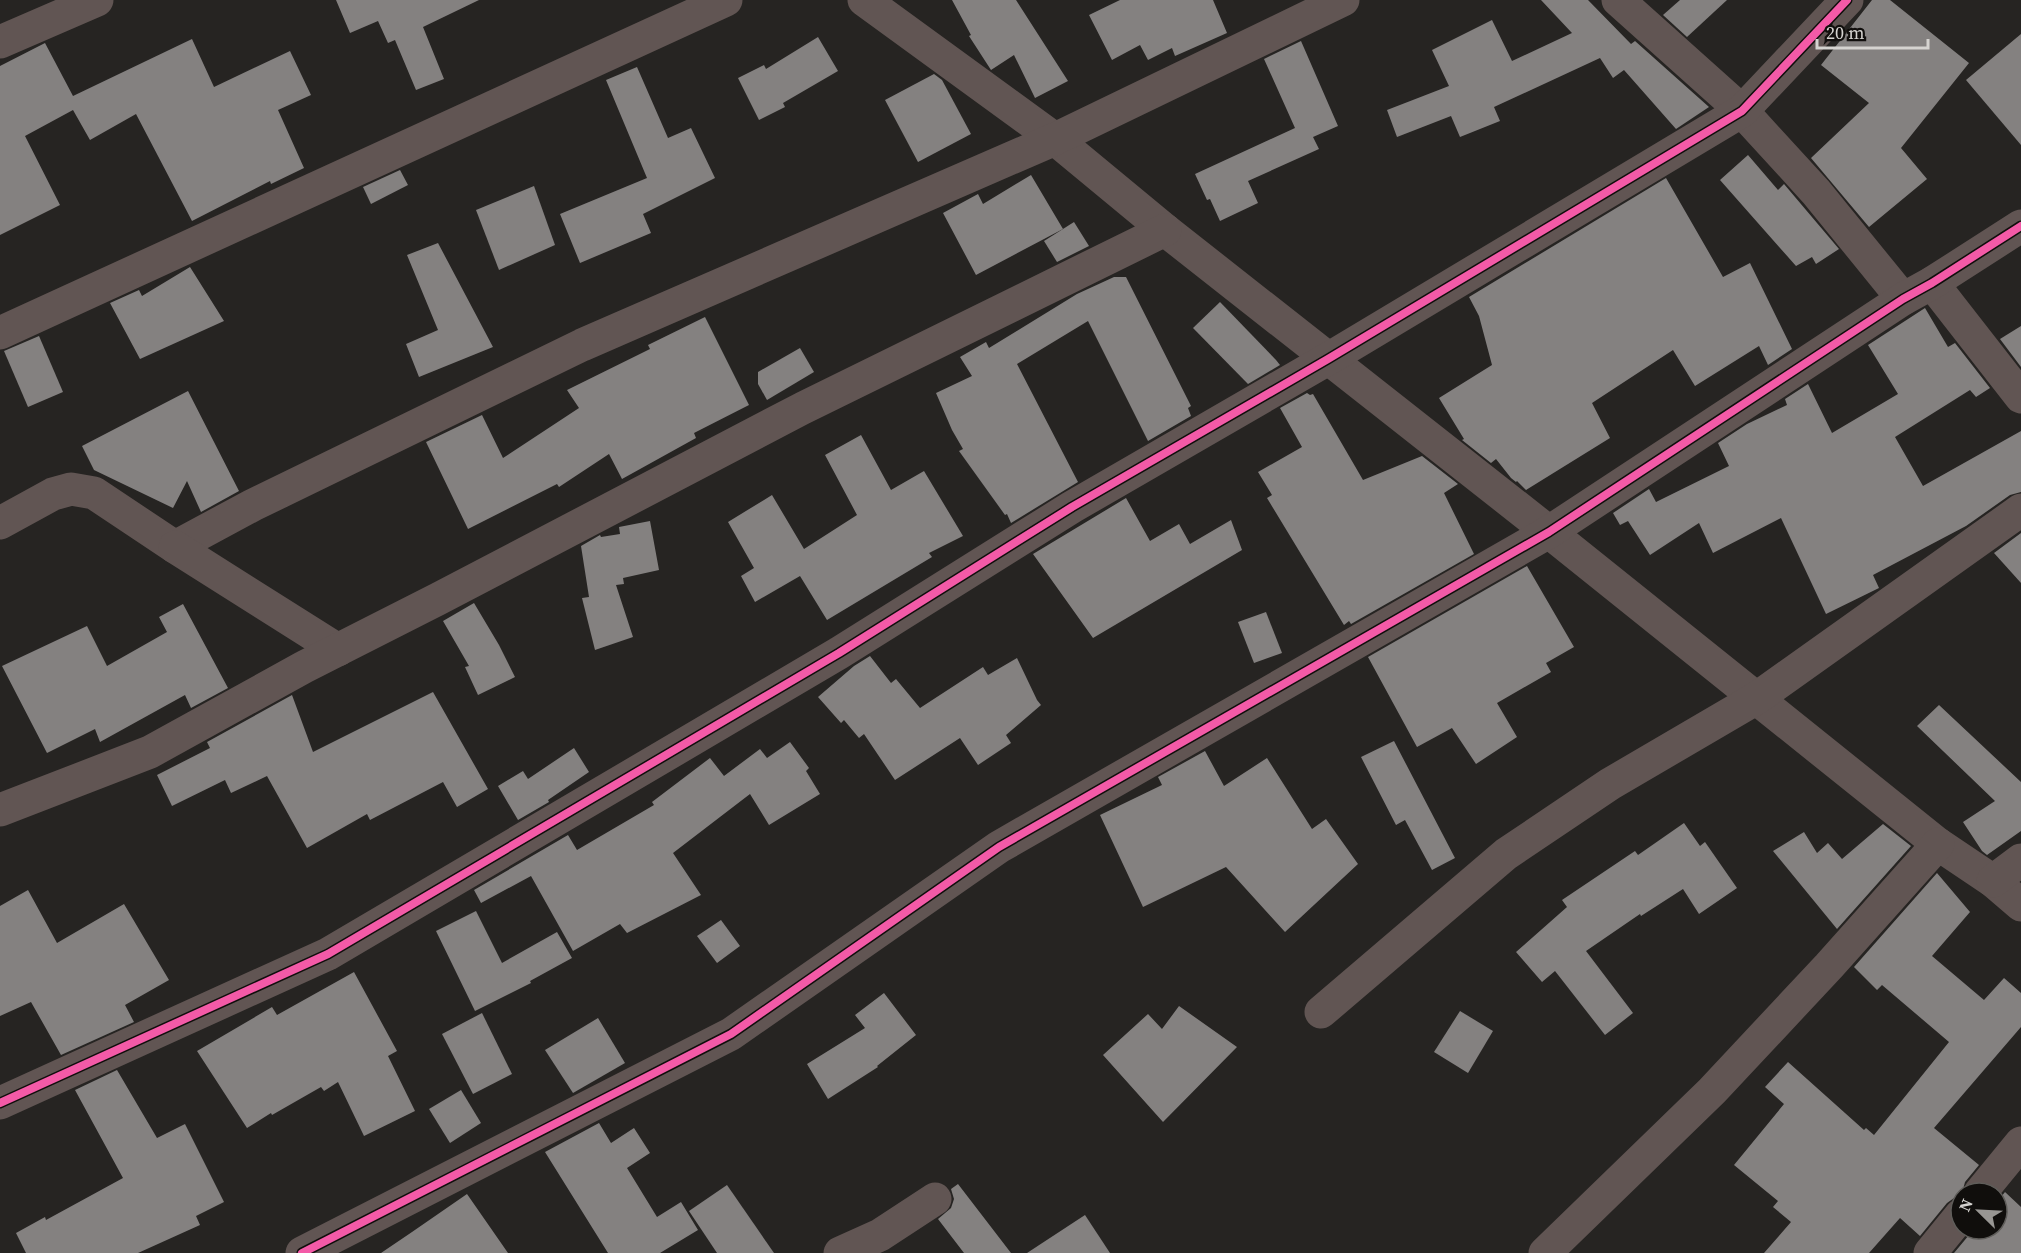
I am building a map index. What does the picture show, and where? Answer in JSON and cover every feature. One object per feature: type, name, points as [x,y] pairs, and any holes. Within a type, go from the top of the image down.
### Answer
[{"type":"street","points":[[0,42],[97,0]]},
{"type":"street","points":[[0,333],[726,0]]},
{"type":"street","points":[[864,0],[1055,139],[1165,230],[1549,532],[1938,844],[1993,881],[2021,905]]},
{"type":"street","points":[[175,547],[263,499],[582,345],[1055,139],[1343,0]]},
{"type":"street","points":[[1618,0],[1742,111],[1816,192],[1903,299]]},
{"type":"street","points":[[0,1103],[328,954],[839,653],[1072,507],[1328,359],[1742,111],[1846,0]]},
{"type":"street","points":[[302,1253],[731,1034],[999,847],[1549,532],[1903,299],[2021,226]]},
{"type":"street","points":[[0,810],[150,752],[338,650],[803,408],[1165,230]]},
{"type":"street","points":[[1932,283],[2021,397]]},
{"type":"street","points":[[0,523],[53,494],[71,489],[94,493],[338,650]]},
{"type":"street","points":[[1321,1012],[1506,854],[1610,784],[1757,698],[2021,510]]},
{"type":"street","points":[[1545,1253],[1712,1091],[1938,844]]},
{"type":"street","points":[[1993,881],[2021,860]]},
{"type":"street","points":[[1990,1181],[2021,1143]]},
{"type":"street","points":[[840,1253],[880,1235],[935,1199]]},
{"type":"street","points":[[1930,1253],[1949,1230]]},
{"type":"building","points":[[336,0],[479,0],[423,27],[444,79],[416,90],[395,40],[388,43],[378,21],[350,33]]},
{"type":"building","points":[[952,0],[1016,0],[1068,81],[1035,98],[1014,55],[991,70],[969,36],[971,35]]},
{"type":"building","points":[[1120,0],[1213,0],[1227,33],[1175,56],[1172,48],[1148,60],[1140,45],[1112,60],[1089,15]]},
{"type":"building","points":[[1541,0],[1588,0],[1631,44],[1635,41],[1709,107],[1676,129],[1624,70],[1613,78],[1600,58],[1494,107],[1500,121],[1460,137],[1451,116],[1397,137],[1387,110],[1449,86],[1432,50],[1492,20],[1512,61],[1572,33]]},
{"type":"building","points":[[1680,0],[1727,0],[1687,37],[1663,15]]},
{"type":"building","points":[[1872,0],[1890,0],[1969,63],[1901,148],[1927,179],[1869,227],[1811,158],[1869,103],[1821,65]]},
{"type":"building","points":[[2021,34],[2021,145],[1966,80]]},
{"type":"building","points":[[818,37],[838,71],[783,103],[785,107],[759,120],[738,78],[764,65],[766,69]]},
{"type":"building","points":[[192,39],[214,87],[290,51],[311,95],[278,110],[304,168],[271,184],[270,181],[192,221],[136,114],[90,140],[73,110],[25,136],[60,205],[0,235],[0,66],[45,43],[73,96]]},
{"type":"building","points":[[1301,41],[1338,126],[1313,137],[1319,149],[1248,181],[1258,203],[1220,221],[1195,174],[1295,128],[1264,59]]},
{"type":"building","points":[[637,67],[668,138],[691,128],[715,178],[643,214],[651,233],[580,263],[560,214],[647,178],[606,80]]},
{"type":"building","points":[[934,74],[942,80],[971,134],[918,162],[885,100]]},
{"type":"building","points":[[1748,155],[1778,190],[1784,184],[1839,249],[1816,264],[1812,257],[1796,266],[1720,180]]},
{"type":"building","points":[[400,170],[408,185],[371,204],[363,187]]},
{"type":"building","points":[[1031,175],[1063,229],[976,275],[943,213],[978,194],[983,204]]},
{"type":"building","points":[[1666,178],[1723,277],[1750,263],[1792,349],[1768,365],[1759,346],[1695,386],[1673,350],[1592,403],[1610,438],[1526,490],[1511,478],[1496,459],[1491,463],[1462,440],[1464,439],[1439,398],[1492,365],[1479,316],[1469,297]]},
{"type":"building","points":[[534,186],[555,245],[499,270],[476,210]]},
{"type":"building","points":[[1074,222],[1089,246],[1057,262],[1044,241]]},
{"type":"building","points":[[438,243],[493,347],[419,377],[406,344],[438,330],[407,255]]},
{"type":"building","points":[[190,267],[224,321],[140,359],[110,303],[139,290],[142,296]]},
{"type":"building","points":[[1114,277],[1126,277],[1191,406],[1188,408],[1191,416],[1148,441],[1088,321],[1017,364],[1078,482],[1011,523],[1007,514],[1005,515],[959,451],[963,449],[936,393],[972,376],[960,357],[986,342],[989,348],[1077,294]]},
{"type":"building","points":[[1220,302],[1280,365],[1248,384],[1193,328]]},
{"type":"building","points":[[1925,308],[1948,347],[1955,343],[1990,388],[1976,397],[1970,390],[1895,437],[1923,486],[2021,431],[2021,492],[2010,495],[1966,526],[1873,575],[1879,588],[1826,614],[1781,518],[1713,553],[1699,523],[1650,555],[1628,521],[1620,525],[1613,513],[1649,489],[1656,502],[1729,466],[1718,443],[1747,424],[1787,405],[1785,399],[1808,384],[1832,433],[1898,394],[1868,345]]},
{"type":"building","points":[[705,317],[749,405],[694,433],[696,438],[622,479],[609,454],[559,487],[557,484],[468,529],[426,442],[482,415],[503,458],[579,408],[567,390],[650,349],[648,345]]},
{"type":"building","points":[[2021,326],[2021,367],[2000,339]]},
{"type":"building","points":[[39,336],[63,392],[28,407],[4,351]]},
{"type":"building","points":[[800,348],[814,372],[767,400],[758,384],[758,372]]},
{"type":"building","points":[[188,391],[239,491],[201,512],[187,481],[173,508],[94,470],[82,446]]},
{"type":"building","points":[[1307,393],[1313,394],[1363,480],[1422,456],[1458,484],[1444,493],[1474,554],[1351,624],[1349,621],[1344,625],[1267,498],[1272,495],[1258,472],[1302,447],[1280,408]]},
{"type":"building","points":[[861,435],[891,490],[924,471],[963,536],[929,553],[932,557],[827,620],[800,576],[755,602],[741,576],[754,568],[728,522],[772,495],[804,549],[857,515],[825,455]]},
{"type":"building","points":[[1126,498],[1150,541],[1179,524],[1190,544],[1231,520],[1242,550],[1093,638],[1033,554]]},
{"type":"building","points":[[650,521],[659,570],[623,578],[624,584],[616,585],[633,637],[595,650],[582,598],[589,597],[581,546],[600,535],[601,537],[620,534],[619,527]]},
{"type":"building","points":[[2021,533],[2021,583],[1994,553]]},
{"type":"building","points":[[1527,566],[1574,647],[1546,663],[1551,672],[1497,703],[1517,737],[1476,764],[1452,728],[1417,747],[1368,657]]},
{"type":"building","points":[[474,603],[515,677],[478,695],[465,667],[469,666],[443,621]]},
{"type":"building","points":[[183,604],[228,688],[191,708],[185,695],[100,742],[95,729],[47,753],[2,666],[87,626],[107,666],[167,632],[159,617]]},
{"type":"building","points":[[1266,612],[1282,653],[1254,663],[1238,622]]},
{"type":"building","points":[[870,656],[891,683],[896,679],[920,708],[983,667],[988,675],[1017,658],[1041,705],[1006,735],[1011,743],[978,765],[960,738],[895,780],[864,734],[859,738],[844,720],[841,723],[818,697],[854,666]]},
{"type":"building","points":[[433,692],[488,789],[457,807],[443,782],[370,820],[367,814],[307,848],[267,776],[231,793],[225,780],[172,806],[157,775],[210,748],[207,742],[292,695],[313,752]]},
{"type":"building","points":[[1939,705],[2021,782],[2021,831],[1987,855],[1963,822],[1995,801],[1917,726]]},
{"type":"building","points":[[1394,741],[1455,858],[1432,870],[1405,820],[1396,825],[1361,757]]},
{"type":"building","points":[[790,742],[809,768],[806,771],[820,794],[769,825],[750,794],[673,853],[701,895],[627,933],[620,924],[573,951],[531,876],[481,903],[474,890],[568,835],[577,850],[654,805],[652,802],[710,758],[724,776],[760,749],[767,758]]},
{"type":"building","points":[[574,748],[589,772],[548,800],[549,802],[518,820],[498,786],[523,771],[528,779]]},
{"type":"building","points":[[1205,751],[1224,786],[1267,758],[1312,829],[1326,819],[1358,864],[1285,932],[1226,867],[1143,907],[1100,815],[1162,785],[1158,777]]},
{"type":"building","points":[[1684,823],[1700,846],[1705,842],[1737,888],[1699,914],[1683,889],[1641,916],[1640,914],[1586,951],[1633,1013],[1605,1035],[1555,971],[1542,982],[1516,952],[1567,907],[1562,900],[1635,851],[1638,855]]},
{"type":"building","points":[[1883,824],[1911,846],[1837,929],[1773,851],[1804,832],[1817,853],[1828,843],[1842,859]]},
{"type":"building","points":[[1937,873],[1970,912],[1932,956],[1984,1000],[2004,978],[2021,993],[2021,1027],[1934,1128],[1979,1165],[1966,1181],[1949,1181],[1949,1202],[1920,1236],[1900,1218],[1869,1253],[1764,1253],[1791,1222],[1773,1207],[1778,1201],[1734,1165],[1784,1104],[1765,1087],[1788,1062],[1864,1130],[1866,1128],[1874,1135],[1949,1042],[1882,985],[1877,990],[1854,967]]},
{"type":"building","points":[[28,890],[57,943],[124,904],[169,980],[125,1005],[134,1022],[61,1055],[31,1002],[0,1016],[0,906]]},
{"type":"building","points":[[476,911],[502,963],[557,932],[572,958],[530,981],[531,983],[475,1011],[436,931]]},
{"type":"building","points":[[721,920],[740,946],[717,963],[697,936]]},
{"type":"building","points":[[354,972],[397,1051],[388,1056],[415,1111],[364,1136],[338,1082],[324,1091],[321,1087],[247,1128],[197,1051],[272,1007],[277,1015]]},
{"type":"building","points":[[884,993],[916,1035],[878,1067],[828,1099],[807,1064],[865,1028],[855,1015]]},
{"type":"building","points":[[1179,1006],[1237,1047],[1163,1122],[1103,1055],[1148,1014],[1162,1029]]},
{"type":"building","points":[[1460,1011],[1493,1031],[1468,1073],[1434,1052]]},
{"type":"building","points":[[482,1013],[512,1074],[473,1094],[442,1034]]},
{"type":"building","points":[[598,1018],[625,1063],[573,1093],[545,1050]]},
{"type":"building","points":[[117,1070],[157,1138],[185,1124],[224,1202],[196,1216],[200,1225],[138,1253],[26,1253],[16,1233],[45,1217],[46,1220],[123,1178],[75,1090]]},
{"type":"building","points":[[461,1090],[481,1123],[450,1143],[429,1109]]},
{"type":"building","points":[[599,1123],[611,1143],[634,1128],[650,1153],[627,1168],[657,1217],[681,1202],[698,1230],[660,1253],[608,1253],[545,1152]]},
{"type":"building","points":[[958,1184],[1011,1253],[964,1253],[938,1219],[951,1208],[954,1199],[951,1189]]},
{"type":"building","points":[[727,1185],[774,1253],[717,1253],[689,1211]]},
{"type":"building","points":[[467,1194],[508,1253],[381,1253],[412,1232]]},
{"type":"building","points":[[2009,1196],[2021,1207],[2021,1253],[1954,1253],[1964,1241],[2009,1241]]},
{"type":"building","points":[[1085,1215],[1110,1253],[1027,1253]]},
{"type":"cycle path","points":[[0,1103],[328,954],[839,653],[1072,507],[1328,359],[1742,111],[1847,0]]},
{"type":"cycle path","points":[[302,1253],[731,1034],[999,847],[1549,532],[1903,299],[2021,226]]}]
